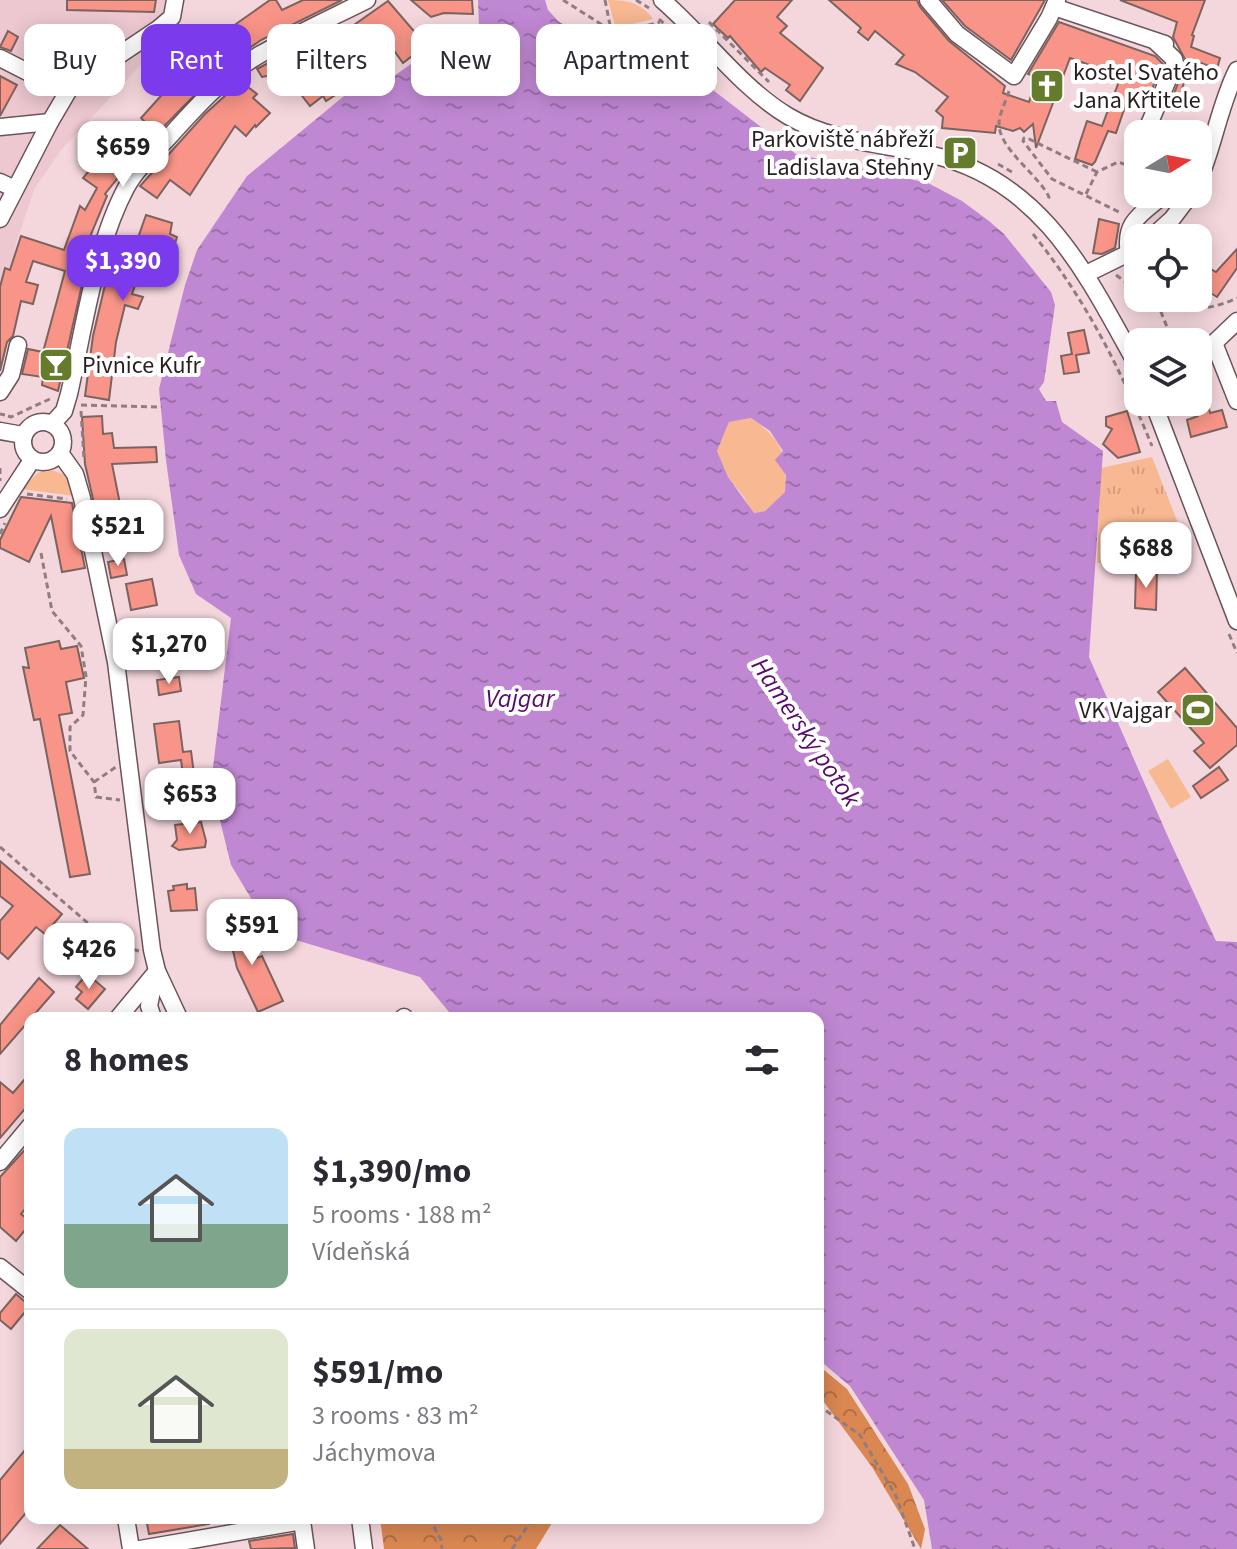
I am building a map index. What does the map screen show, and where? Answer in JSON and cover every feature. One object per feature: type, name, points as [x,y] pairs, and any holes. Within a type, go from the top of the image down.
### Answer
[{"type":"street","points":[[125,51],[172,17],[175,0]]},
{"type":"street","points":[[52,424],[64,411],[69,394],[110,225],[138,169],[196,109],[257,56],[367,0]]},
{"type":"street","points":[[662,0],[764,98],[789,116],[831,135],[960,163],[1003,184],[1043,219],[1086,274],[1124,342]]},
{"type":"street","points":[[928,0],[957,34],[1014,76],[1055,3],[1160,42],[1175,63],[1151,120]]},
{"type":"street","points":[[0,58],[24,70]]},
{"type":"street","points":[[1212,150],[1223,104],[1237,70]]},
{"type":"street","points":[[0,219],[8,185],[65,96]]},
{"type":"street","points":[[0,127],[50,122]]},
{"type":"street","points":[[1130,224],[1149,208]]},
{"type":"street","points":[[1166,224],[1180,208]]},
{"type":"street","points":[[1086,274],[1124,255]]},
{"type":"street","points":[[1237,321],[1214,343],[1237,401]]},
{"type":"street","points":[[0,392],[11,375],[18,345]]},
{"type":"street","points":[[1158,416],[1237,621]]},
{"type":"street","points":[[2,423],[23,435]]},
{"type":"street","points":[[32,460],[24,449],[23,435],[35,423],[52,424]]},
{"type":"street","points":[[32,460],[50,461],[60,453],[63,440],[52,424]]},
{"type":"street","points":[[60,453],[75,474],[82,498],[116,662],[152,950],[157,971],[176,1012]]},
{"type":"street","points":[[0,509],[32,460]]},
{"type":"street","points":[[123,1012],[157,971]]},
{"type":"street","points":[[151,1012],[149,1006],[157,971]]},
{"type":"street","points":[[0,1162],[24,1133]]},
{"type":"street","points":[[0,1267],[24,1286]]},
{"type":"street","points":[[127,1524],[131,1549]]},
{"type":"street","points":[[140,1549],[235,1524]]},
{"type":"street","points":[[302,1524],[306,1549]]},
{"type":"street","points":[[361,1524],[364,1549]]},
{"type":"path","points":[[563,0],[601,24]]},
{"type":"path","points":[[605,0],[610,24]]},
{"type":"path","points":[[700,14],[779,90]]},
{"type":"path","points":[[653,24],[660,22]]},
{"type":"path","points":[[1014,76],[999,121],[1000,132],[1017,158],[1044,186],[1049,197],[1047,201]]},
{"type":"path","points":[[1097,172],[1024,138],[1052,179],[1123,215]]},
{"type":"path","points":[[1086,194],[1097,172],[1118,162],[1124,164]]},
{"type":"path","points":[[997,163],[1011,170],[1016,178]]},
{"type":"path","points":[[1044,186],[1052,179]]},
{"type":"path","points":[[1032,233],[1090,315],[1148,435]]},
{"type":"path","points":[[1104,265],[1124,281]]},
{"type":"path","points":[[1212,306],[1237,298]]},
{"type":"path","points":[[2,423],[60,394]]},
{"type":"path","points":[[84,468],[81,405],[162,407]]},
{"type":"path","points":[[21,493],[74,499]]},
{"type":"path","points":[[41,553],[52,611],[81,646],[86,676],[83,715],[70,727],[70,751],[94,782],[96,797],[124,801]]},
{"type":"path","points":[[94,782],[119,765]]},
{"type":"path","points":[[0,847],[112,944],[139,951]]},
{"type":"path","points":[[824,1409],[860,1435],[896,1496],[915,1549]]},
{"type":"path","points":[[432,1524],[442,1549]]},
{"type":"path","points":[[512,1549],[529,1524]]},
{"type":"shaded area","points":[[0,0],[186,0],[172,24],[141,24],[141,64],[125,82],[125,24],[24,24],[24,96],[111,96],[61,150],[35,188],[10,270],[4,269],[0,284]]},
{"type":"green space","points":[[608,0],[634,4],[653,19],[632,24],[615,24]]},
{"type":"green space","points":[[751,418],[776,441],[783,458],[786,479],[785,492],[765,511],[753,513],[728,477],[717,451],[729,422]]},
{"type":"green space","points":[[1152,457],[1193,561],[1097,563],[1101,468]]},
{"type":"green space","points":[[48,469],[66,475],[74,496],[21,489],[38,473]]},
{"type":"green space","points":[[1168,759],[1191,797],[1171,809],[1148,771]]},
{"type":"green space","points":[[824,1370],[847,1389],[908,1484],[925,1529],[921,1549],[872,1467],[824,1402]]},
{"type":"green space","points":[[381,1524],[551,1524],[536,1549],[384,1549]]},
{"type":"water","name":"Vajgar","points":[[478,0],[545,0],[548,10],[563,24],[536,24],[536,96],[717,96],[717,93],[796,154],[928,183],[962,201],[1004,234],[1051,292],[1055,305],[1044,382],[1039,389],[1046,401],[1056,401],[1062,422],[1103,451],[1089,657],[1216,941],[1237,942],[1237,1549],[932,1549],[924,1500],[850,1386],[824,1364],[824,1012],[449,1012],[420,977],[272,933],[231,865],[211,784],[231,618],[196,594],[179,555],[159,389],[197,250],[247,176],[344,96],[395,96],[395,75],[411,64],[411,96],[520,96],[520,24],[479,24]],"holes":[[[751,418],[770,431],[783,451],[775,460],[786,475],[785,492],[765,511],[754,513],[728,477],[717,451],[729,422]]]},
{"type":"building","points":[[67,0],[156,0],[154,12],[67,10]]},
{"type":"building","points":[[270,0],[276,0],[282,10],[303,0],[342,0],[293,24],[267,24],[267,37],[251,47],[251,24],[236,24]]},
{"type":"building","points":[[411,0],[472,0],[473,14],[444,13],[431,17]]},
{"type":"building","points":[[735,0],[792,0],[777,17],[787,26],[780,33],[823,68],[800,101],[786,90],[790,85],[765,68],[761,72],[730,36],[728,38],[717,24],[713,24]]},
{"type":"building","points":[[829,0],[917,0],[949,41],[1005,86],[1003,93],[1029,102],[1037,77],[1028,74],[1059,22],[1155,56],[1163,64],[1148,98],[1137,94],[1134,100],[1128,98],[1116,133],[1108,131],[1092,165],[1075,159],[1080,142],[1087,121],[1102,126],[1121,76],[1070,58],[1036,148],[1033,124],[1024,132],[1020,128],[1013,131],[996,126],[995,133],[942,128],[943,117],[936,111],[948,97],[915,72],[896,64],[904,55],[875,31],[868,40],[858,32],[861,28]]},
{"type":"building","points":[[942,0],[1045,0],[1011,60],[965,26]]},
{"type":"building","points":[[1120,0],[1205,0],[1192,35],[1191,47],[1220,58],[1217,69],[1193,60],[1179,96],[1174,94],[1186,61],[1173,37],[1177,22]]},
{"type":"building","points":[[388,1],[411,28],[411,57],[403,63],[395,52],[395,24],[355,24]]},
{"type":"building","points":[[8,31],[18,37],[11,51],[0,47]]},
{"type":"building","points":[[267,64],[267,76],[262,77],[257,69]]},
{"type":"building","points":[[0,76],[17,85],[0,116]]},
{"type":"building","points":[[251,89],[257,94],[253,98],[270,113],[246,136],[235,126],[190,195],[170,180],[157,198],[140,186],[225,96],[251,96]]},
{"type":"building","points":[[161,96],[194,96],[137,154],[105,194],[107,196],[82,256],[88,258],[58,391],[42,385],[43,377],[22,374],[28,349],[43,352],[65,271],[33,261],[26,282],[38,285],[33,304],[21,301],[0,371],[0,287],[5,268],[10,270],[21,236],[64,250],[80,206],[85,210],[97,188],[83,178],[110,145],[115,152],[145,122],[141,118]]},
{"type":"building","points":[[302,96],[323,96],[310,106]]},
{"type":"building","points":[[146,215],[172,223],[170,234],[177,237],[171,256],[164,253],[160,264],[144,259],[132,294],[143,297],[138,309],[125,305],[116,342],[109,400],[85,396],[93,336],[109,268],[126,272]]},
{"type":"building","points":[[1099,219],[1119,224],[1115,248],[1102,254],[1093,253]]},
{"type":"building","points":[[1237,249],[1237,268],[1217,297],[1212,294],[1212,270],[1216,272]]},
{"type":"building","points":[[1084,330],[1089,353],[1076,355],[1079,372],[1064,374],[1061,356],[1072,354],[1068,333]]},
{"type":"building","points":[[1222,410],[1227,427],[1191,437],[1187,420],[1212,416],[1212,412]]},
{"type":"building","points":[[1124,412],[1124,416],[1129,416],[1140,452],[1118,458],[1103,444],[1112,429],[1106,426],[1106,417]]},
{"type":"building","points":[[102,416],[103,434],[112,433],[114,448],[156,447],[157,462],[112,464],[123,519],[99,525],[85,464],[82,417]]},
{"type":"building","points":[[21,497],[72,503],[85,568],[62,572],[51,516],[29,562],[0,548],[0,540]]},
{"type":"building","points":[[124,559],[127,575],[111,578],[108,562]]},
{"type":"building","points":[[1136,571],[1157,571],[1156,610],[1135,608]]},
{"type":"building","points":[[152,579],[157,605],[131,610],[126,584]]},
{"type":"building","points":[[164,630],[168,649],[135,657],[130,638]]},
{"type":"building","points":[[59,641],[61,649],[77,646],[84,678],[66,682],[72,713],[59,715],[90,874],[70,877],[40,719],[34,720],[23,667],[29,668],[25,648]]},
{"type":"building","name":"VK Vajgar","points":[[1185,668],[1237,728],[1237,745],[1210,768],[1194,751],[1204,743],[1158,692]]},
{"type":"building","points":[[179,677],[181,691],[159,695],[157,680]]},
{"type":"building","points":[[179,721],[183,752],[191,751],[194,774],[183,775],[181,760],[159,763],[154,724]]},
{"type":"building","points":[[1219,767],[1228,780],[1201,798],[1193,786]]},
{"type":"building","points":[[201,822],[205,847],[179,850],[172,846],[177,840],[175,825]]},
{"type":"building","points":[[0,861],[62,914],[45,934],[36,927],[8,959],[0,952],[0,921],[13,906],[0,896]]},
{"type":"building","points":[[187,884],[187,889],[195,888],[197,910],[171,911],[168,891],[174,890],[173,886]]},
{"type":"building","points":[[242,913],[254,959],[262,956],[283,1001],[258,1012],[237,968],[228,929],[231,929],[228,917]]},
{"type":"building","points":[[104,935],[107,959],[94,976],[80,964]]},
{"type":"building","points":[[87,974],[105,989],[88,1009],[76,999],[82,992],[76,987]]},
{"type":"building","points":[[39,978],[54,992],[37,1012],[24,1012],[24,1026],[0,1054],[0,1025]]},
{"type":"building","points":[[24,1080],[24,1110],[0,1138],[0,1082],[13,1093]]},
{"type":"building","points":[[24,1151],[24,1210],[21,1214],[24,1216],[24,1231],[16,1241],[0,1227],[0,1177]]},
{"type":"building","points":[[16,1294],[24,1301],[24,1313],[11,1329],[0,1320],[0,1313]]},
{"type":"building","points":[[24,1451],[24,1515],[0,1544],[0,1480]]},
{"type":"building","points":[[147,1524],[209,1524],[149,1534]]},
{"type":"building","points":[[60,1525],[88,1549],[37,1549]]},
{"type":"building","points":[[293,1534],[295,1548],[251,1549],[249,1541]]},
{"type":"place","name":"kostel Svatého Jana Křtitele","points":[[1047,86]]},
{"type":"place","name":"Parkoviště nábřeží Ladislava Stehny","points":[[960,153]]},
{"type":"place","name":"Pivnice Kufr","points":[[56,365]]},
{"type":"place","name":"VK Vajgar","points":[[1198,710]]},
{"type":"water label","name":"Hamerský potok","points":[[806,732]]}]
